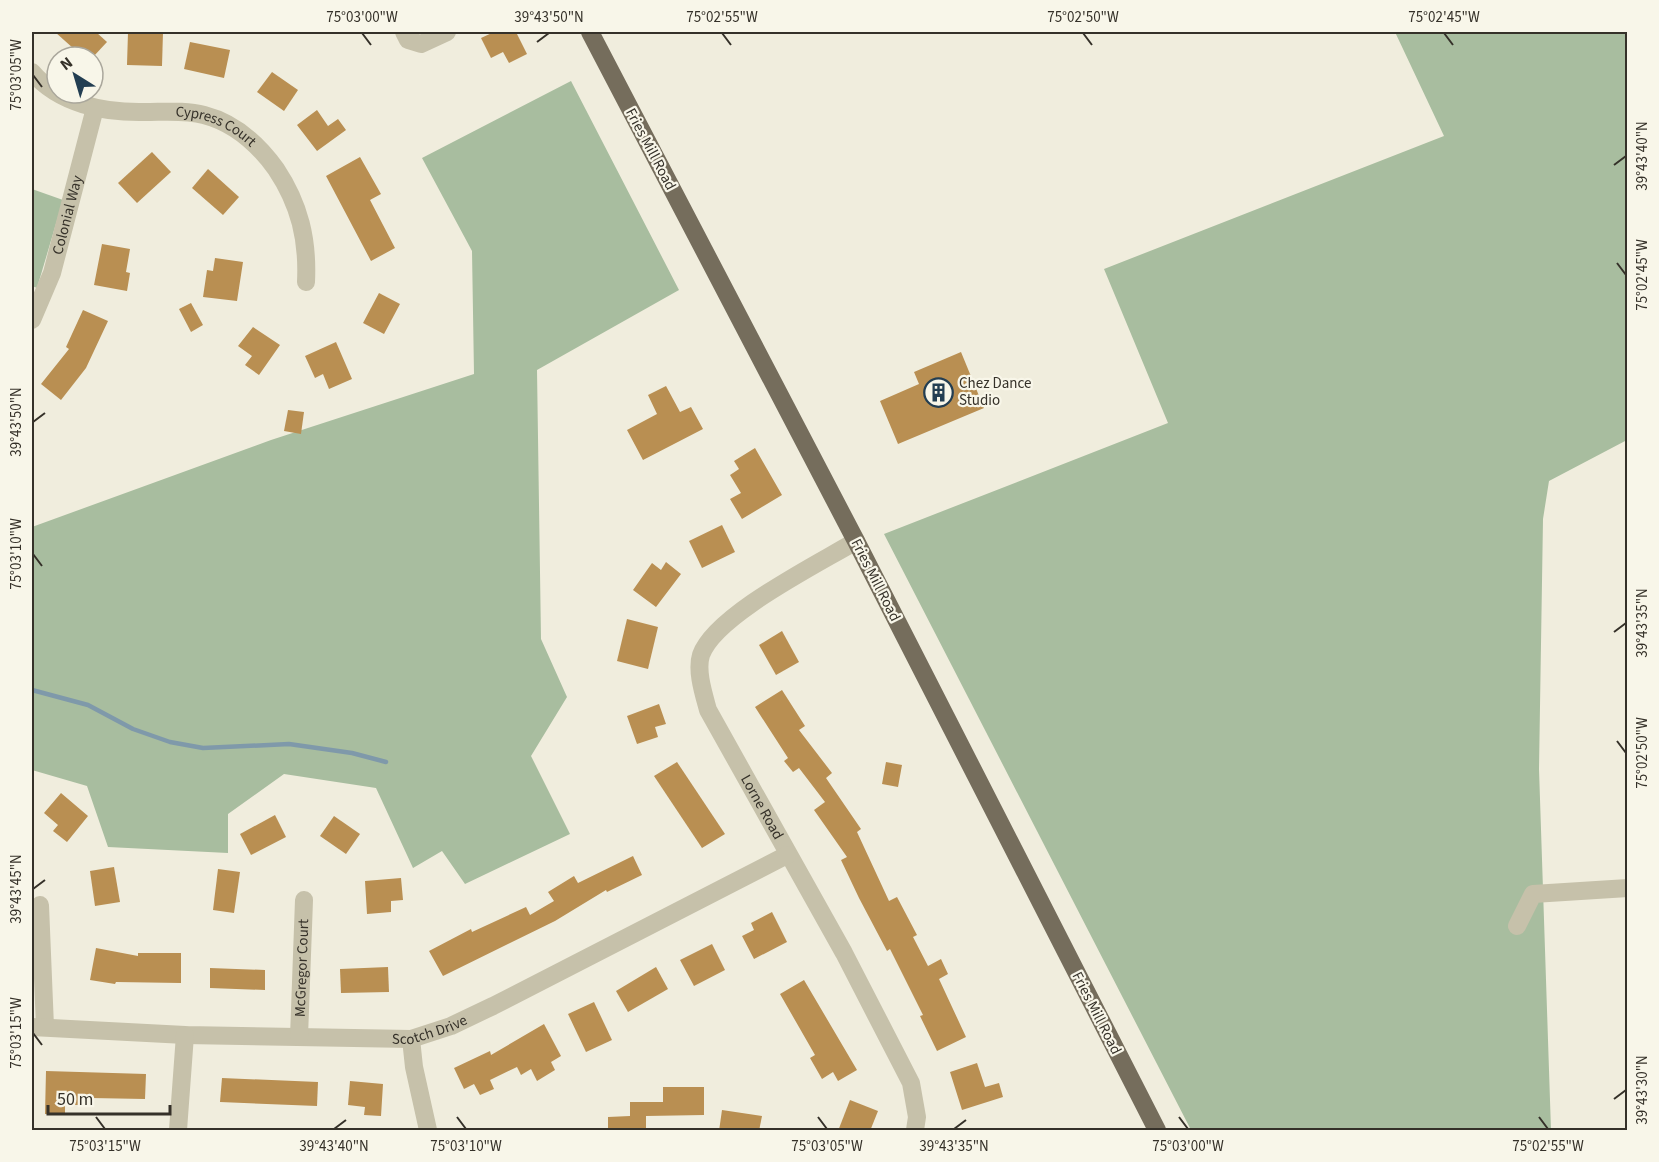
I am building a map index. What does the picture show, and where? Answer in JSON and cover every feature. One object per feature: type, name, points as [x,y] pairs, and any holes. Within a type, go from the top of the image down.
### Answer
[{"type":"main road","name":"Fries Mill Road","points":[[590,32],[856,541],[1157,1131]]},
{"type":"street","points":[[404,32],[408,40],[421,44],[447,32]]},
{"type":"street","name":"Cypress Court","points":[[32,72],[60,96],[94,108],[126,112],[164,111],[203,115],[242,132],[270,161],[293,197],[306,241],[306,282]]},
{"type":"street","name":"Colonial Way","points":[[32,320],[51,273],[94,108]]},
{"type":"street","name":"Lorne Road","points":[[856,541],[738,612],[713,635],[700,657],[701,680],[708,710],[787,855],[844,953],[911,1083],[917,1117],[915,1131]]},
{"type":"street","name":"Scotch Drive","points":[[38,1027],[185,1035],[411,1039],[451,1026],[493,1006],[787,855]]},
{"type":"street","points":[[1517,926],[1533,894],[1628,888]]},
{"type":"street","name":"McGregor Court","points":[[299,1037],[304,900]]},
{"type":"street","points":[[38,1027],[40,905]]},
{"type":"street","points":[[178,1131],[185,1035]]},
{"type":"street","points":[[411,1039],[414,1067],[428,1131]]},
{"type":"green space","points":[[1395,32],[1627,32],[1627,440],[1549,481],[1543,519],[1539,769],[1551,1130],[1191,1130],[884,534],[1168,423],[1104,269],[1444,136]]},
{"type":"green space","points":[[571,81],[679,290],[537,370],[541,639],[567,697],[531,756],[570,834],[465,884],[442,851],[413,868],[376,788],[284,774],[228,814],[228,853],[108,847],[87,786],[32,770],[32,527],[271,440],[474,374],[472,251],[422,158]]},
{"type":"green space","points":[[32,189],[63,200],[37,288],[32,286]]},
{"type":"building","points":[[55,32],[96,32],[107,42],[104,45],[70,45]]},
{"type":"building","points":[[128,32],[163,32],[162,66],[127,65]]},
{"type":"building","points":[[494,32],[516,32],[527,54],[509,63],[503,52],[491,58],[481,38]]},
{"type":"building","points":[[190,42],[230,50],[224,78],[184,69]]},
{"type":"building","points":[[272,72],[298,90],[284,111],[257,92]]},
{"type":"building","points":[[317,110],[328,126],[338,119],[346,130],[317,151],[297,125]]},
{"type":"building","points":[[152,152],[171,172],[137,203],[118,183]]},
{"type":"building","points":[[360,157],[381,194],[370,200],[395,248],[371,261],[326,176]]},
{"type":"building","points":[[208,169],[239,197],[223,215],[192,188]]},
{"type":"building","points":[[102,244],[130,249],[126,272],[130,273],[127,291],[94,285]]},
{"type":"building","points":[[215,258],[243,262],[237,301],[203,297],[207,270],[213,271]]},
{"type":"building","points":[[379,293],[400,304],[384,334],[363,323]]},
{"type":"building","points":[[191,303],[203,325],[191,332],[179,309]]},
{"type":"building","points":[[83,310],[108,321],[86,368],[61,400],[41,384],[69,349],[66,347]]},
{"type":"building","points":[[253,327],[280,345],[259,375],[245,365],[252,356],[238,346]]},
{"type":"building","points":[[336,342],[352,379],[329,389],[323,374],[315,378],[305,356]]},
{"type":"building","name":"Chez Dance Studio","points":[[961,352],[984,408],[898,444],[880,401],[919,384],[914,372]]},
{"type":"building","points":[[666,386],[680,412],[691,407],[703,429],[643,460],[627,430],[657,414],[648,395]]},
{"type":"building","points":[[288,410],[304,412],[301,434],[284,431]]},
{"type":"building","points":[[755,448],[782,495],[742,519],[730,499],[741,493],[730,475],[739,469],[734,461]]},
{"type":"building","points":[[722,525],[735,552],[702,568],[689,541]]},
{"type":"building","points":[[666,562],[681,574],[656,607],[633,590],[652,563],[661,570]]},
{"type":"building","points":[[627,619],[658,627],[648,669],[617,661]]},
{"type":"building","points":[[782,631],[799,662],[776,675],[759,645]]},
{"type":"building","points":[[782,690],[805,726],[799,730],[832,773],[826,778],[861,829],[857,832],[889,901],[897,897],[917,935],[913,937],[928,966],[941,959],[948,974],[939,979],[966,1037],[937,1051],[920,1016],[923,1015],[890,949],[887,951],[841,860],[847,857],[814,810],[825,802],[799,768],[793,772],[784,761],[788,758],[755,707]]},
{"type":"building","points":[[659,704],[666,724],[655,727],[658,737],[637,744],[627,716]]},
{"type":"building","points":[[677,762],[725,834],[702,848],[654,776]]},
{"type":"building","points":[[886,762],[902,765],[898,787],[882,784]]},
{"type":"building","points":[[61,793],[88,816],[67,842],[53,831],[58,825],[44,813]]},
{"type":"building","points":[[275,815],[286,837],[251,855],[240,834]]},
{"type":"building","points":[[334,816],[360,834],[346,854],[320,836]]},
{"type":"building","points":[[633,856],[642,875],[607,892],[606,890],[555,921],[443,976],[429,951],[471,929],[472,932],[526,907],[530,915],[554,901],[548,892],[574,876],[578,883]]},
{"type":"building","points":[[114,867],[120,902],[95,906],[90,871]]},
{"type":"building","points":[[218,869],[240,872],[234,913],[213,910]]},
{"type":"building","points":[[401,878],[403,900],[391,901],[391,912],[367,914],[365,881]]},
{"type":"building","points":[[772,912],[787,942],[754,959],[742,936],[754,930],[751,923]]},
{"type":"building","points":[[712,944],[725,970],[694,986],[680,960]]},
{"type":"building","points":[[96,948],[138,956],[138,953],[181,953],[181,983],[116,982],[115,984],[90,980]]},
{"type":"building","points":[[388,967],[389,992],[341,993],[340,969]]},
{"type":"building","points":[[656,967],[668,989],[628,1012],[616,991]]},
{"type":"building","points":[[210,968],[265,970],[265,990],[210,988]]},
{"type":"building","points":[[804,980],[857,1070],[838,1081],[833,1072],[822,1079],[810,1058],[815,1055],[780,994]]},
{"type":"building","points":[[594,1002],[612,1040],[586,1052],[568,1014]]},
{"type":"building","points":[[544,1024],[561,1056],[551,1062],[555,1070],[537,1081],[531,1069],[521,1075],[517,1067],[490,1080],[494,1089],[480,1095],[474,1084],[464,1089],[454,1068],[490,1051],[491,1055]]},
{"type":"building","points":[[977,1063],[985,1087],[999,1083],[1003,1097],[962,1110],[950,1072]]},
{"type":"building","points":[[46,1071],[146,1074],[145,1099],[91,1098],[91,1105],[65,1105],[65,1115],[45,1114]]},
{"type":"building","points":[[222,1078],[318,1082],[317,1106],[220,1102]]},
{"type":"building","points":[[350,1081],[383,1084],[381,1116],[364,1115],[365,1107],[348,1105]]},
{"type":"building","points":[[663,1087],[704,1087],[704,1115],[646,1116],[646,1131],[608,1131],[608,1117],[630,1116],[630,1102],[663,1102]]},
{"type":"building","points":[[850,1100],[878,1111],[870,1131],[838,1131]]},
{"type":"building","points":[[722,1110],[762,1116],[759,1131],[719,1131]]},
{"type":"waterway","points":[[32,690],[88,705],[133,729],[170,742],[203,748],[289,744],[352,753],[386,762]]},
{"type":"place","name":"Chez Dance Studio","points":[[938,392]]}]
